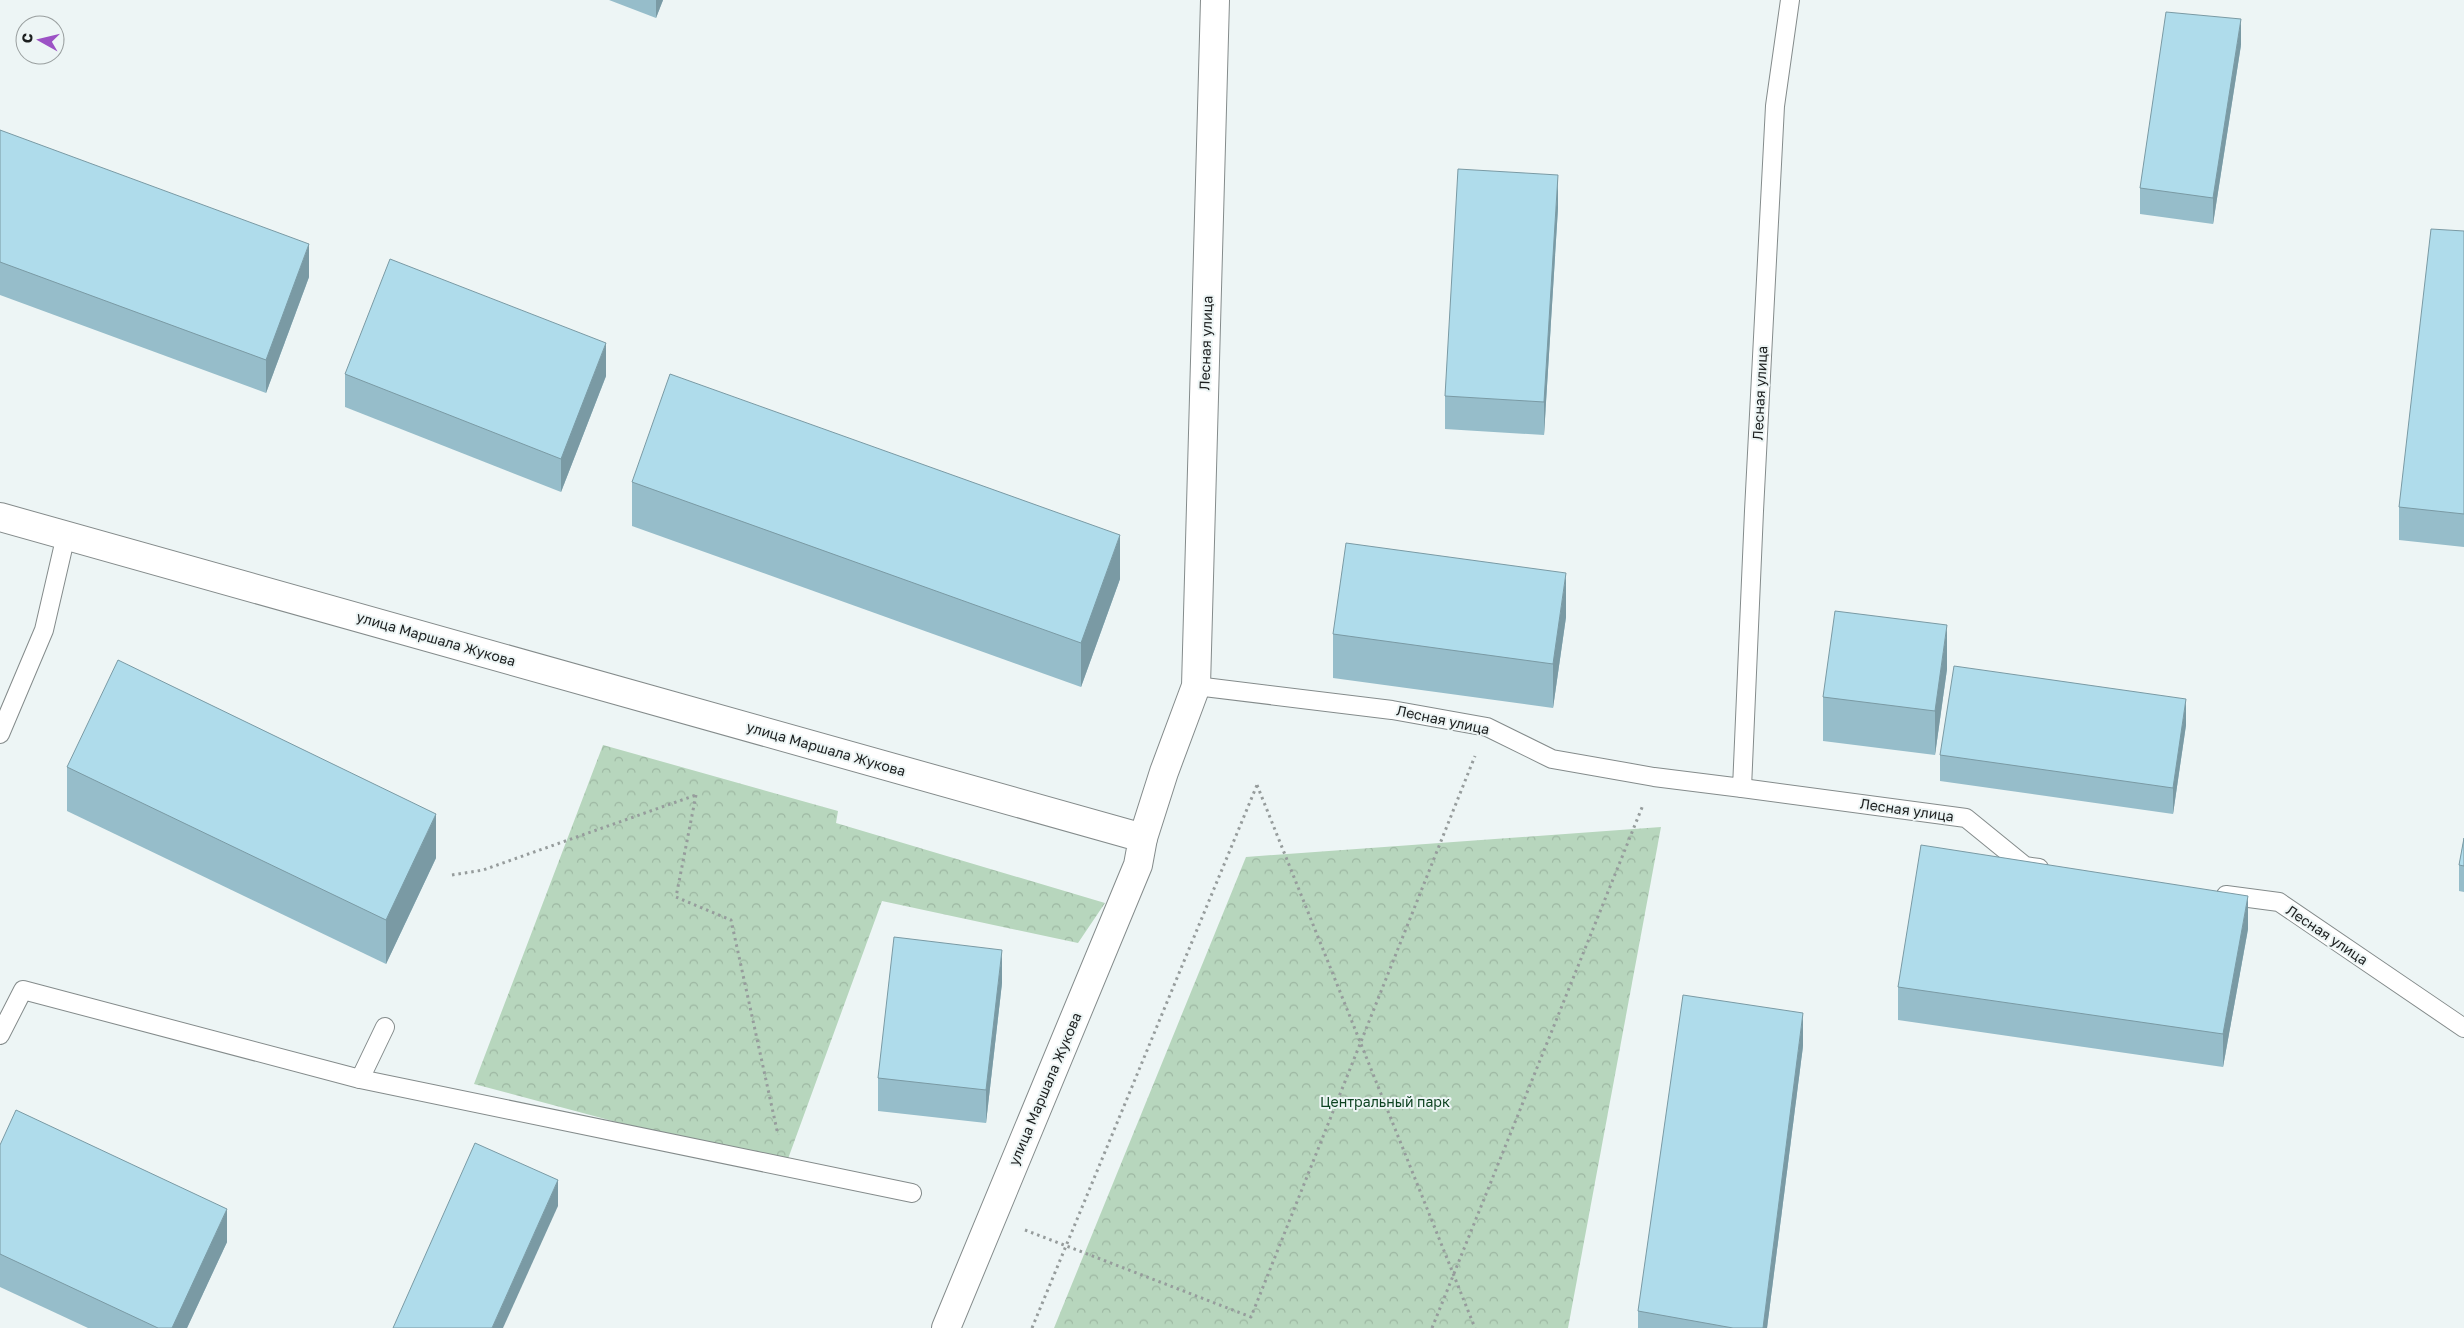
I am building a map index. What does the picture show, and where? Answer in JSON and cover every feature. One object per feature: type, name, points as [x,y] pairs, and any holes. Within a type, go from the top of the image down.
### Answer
[{"type":"street","name":"Лесная улица","points":[[1143,838],[1164,772],[1196,686],[1215,0]]},
{"type":"street","name":"улица Маршала Жукова","points":[[0,517],[1143,838],[1138,865],[946,1328]]},
{"type":"lane","name":"Лесная улица","points":[[1742,788],[1775,106],[1790,0]]},
{"type":"lane","points":[[0,734],[44,630],[66,535]]},
{"type":"lane","name":"Лесная улица","points":[[1196,686],[1392,710],[1487,727],[1552,760],[1654,777],[1966,818],[2025,866],[2054,870]]},
{"type":"lane","name":"Лесная улица","points":[[2210,893],[2279,902],[2464,1028]]},
{"type":"lane","points":[[0,1035],[22,990],[360,1079],[912,1193]]},
{"type":"lane","points":[[360,1079],[385,1027]]},
{"type":"path","points":[[992,1216],[1064,1246],[1250,1317],[1487,727]]},
{"type":"path","points":[[1432,1328],[1654,777]]},
{"type":"path","points":[[1032,1328],[1064,1246],[1257,785],[1475,1328]]},
{"type":"path","points":[[452,875],[483,870],[696,795],[676,898],[731,920],[785,1167]]},
{"type":"green space","points":[[603,745],[838,811],[836,823],[1105,903],[1078,943],[882,901],[785,1167],[474,1084]]},
{"type":"green space","name":"Центральный парк","points":[[1661,827],[1568,1328],[1054,1328],[1246,857]]},
{"type":"building","points":[[2166,12],[2241,19],[2213,198],[2140,188]]},
{"type":"building","points":[[0,130],[309,244],[266,360],[0,262]]},
{"type":"building","points":[[1458,169],[1558,175],[1544,402],[1445,396]]},
{"type":"building","points":[[2431,229],[2464,231],[2464,514],[2399,507]]},
{"type":"building","points":[[390,259],[606,343],[561,459],[345,374]]},
{"type":"building","points":[[670,374],[1120,535],[1081,643],[632,482]]},
{"type":"building","points":[[1346,543],[1566,573],[1553,664],[1333,634]]},
{"type":"building","points":[[1835,611],[1947,625],[1935,711],[1823,697]]},
{"type":"building","points":[[118,660],[436,814],[386,920],[67,767]]},
{"type":"building","points":[[1954,666],[2186,699],[2173,788],[1940,755]]},
{"type":"building","points":[[2464,838],[2464,866],[2459,865]]},
{"type":"building","points":[[1921,845],[2248,896],[2223,1034],[1898,987]]},
{"type":"building","points":[[894,937],[1002,950],[986,1090],[878,1078]]},
{"type":"building","points":[[1683,995],[1803,1013],[1763,1328],[1733,1328],[1638,1311]]},
{"type":"building","points":[[16,1110],[227,1209],[172,1328],[158,1328],[0,1254],[0,1145]]},
{"type":"building","points":[[475,1143],[558,1180],[492,1328],[393,1328]]}]
